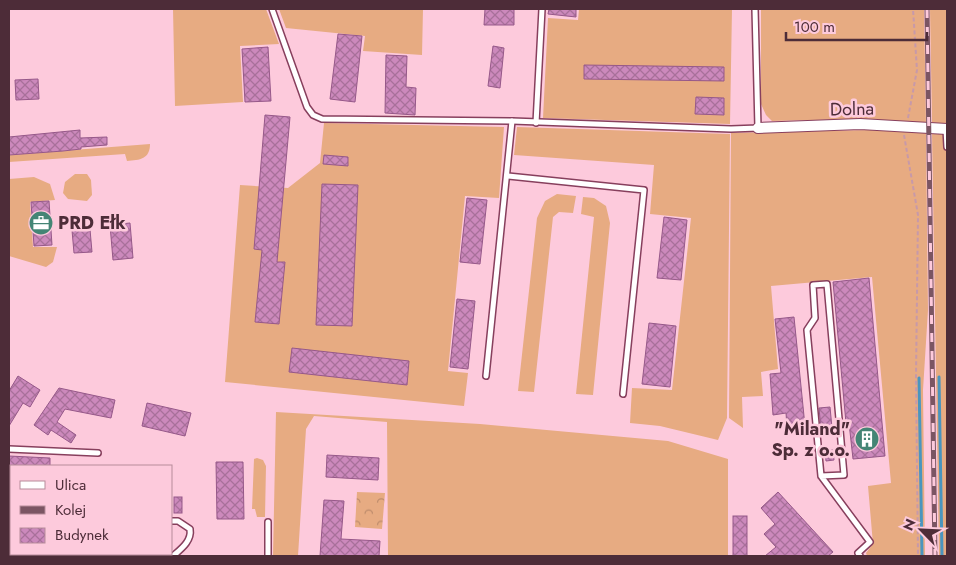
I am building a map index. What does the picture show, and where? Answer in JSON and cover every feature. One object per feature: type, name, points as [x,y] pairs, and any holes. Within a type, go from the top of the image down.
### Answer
[{"type":"street","name":"Dolna","points":[[758,128],[860,124],[946,129]]},
{"type":"lane","points":[[272,9],[307,106],[313,115],[322,119],[512,121],[758,128],[755,9]]},
{"type":"lane","points":[[536,123],[542,9]]},
{"type":"lane","points":[[486,376],[508,176],[512,121]]},
{"type":"lane","points":[[946,129],[947,147]]},
{"type":"lane","points":[[508,176],[644,190],[623,394]]},
{"type":"lane","points":[[821,476],[844,475],[827,284],[813,285],[815,318],[806,330],[821,476],[870,542],[858,552],[860,556]]},
{"type":"lane","points":[[9,449],[98,453]]},
{"type":"lane","points":[[172,521],[184,524],[190,530],[191,535],[186,544],[172,556]]},
{"type":"lane","points":[[268,522],[268,556]]},
{"type":"path","points":[[913,9],[917,70],[913,100],[904,137],[918,215],[916,376],[918,556]]},
{"type":"green space","points":[[173,9],[266,9],[279,44],[240,46],[243,102],[175,106]]},
{"type":"green space","points":[[279,9],[423,9],[422,55],[363,51],[365,36],[286,28]]},
{"type":"green space","points":[[579,9],[732,9],[730,124],[543,118],[548,18],[578,20]]},
{"type":"green space","points":[[761,9],[924,9],[926,123],[861,119],[772,121],[766,115],[761,104]]},
{"type":"green space","points":[[930,9],[947,9],[947,124],[932,123]]},
{"type":"green space","points":[[324,123],[504,127],[499,198],[465,196],[448,371],[468,373],[464,406],[225,382],[240,185],[288,188],[320,163]]},
{"type":"green space","points":[[517,127],[730,134],[727,418],[718,440],[660,426],[630,423],[632,388],[672,390],[691,218],[650,214],[654,165],[514,155]]},
{"type":"green space","points":[[870,130],[926,133],[928,310],[923,390],[925,556],[867,556],[866,553],[873,544],[868,486],[891,483],[872,277],[771,286],[778,369],[761,372],[763,396],[742,397],[743,428],[729,418],[731,133]]},
{"type":"green space","points":[[932,133],[947,134],[947,556],[939,556]]},
{"type":"green space","points":[[150,144],[150,149],[146,156],[132,161],[127,161],[125,154],[9,162],[9,155]]},
{"type":"green space","points":[[75,174],[87,174],[91,180],[92,195],[87,201],[68,199],[63,193],[65,182]]},
{"type":"green space","points":[[34,177],[50,184],[55,200],[30,202],[33,247],[57,247],[53,262],[46,267],[9,256],[9,179]]},
{"type":"green space","points":[[557,194],[576,196],[573,213],[559,212],[553,217],[534,392],[518,391],[537,218],[545,201]]},
{"type":"green space","points":[[583,197],[594,198],[606,206],[610,223],[593,395],[576,394],[594,217],[581,214]]},
{"type":"green space","points":[[276,412],[480,424],[668,441],[728,459],[728,556],[388,556],[387,422],[314,416],[306,429],[298,556],[273,556]]},
{"type":"green space","points":[[254,459],[263,460],[266,466],[265,517],[257,517],[255,509],[252,509]]},
{"type":"green space","points":[[357,492],[385,493],[382,529],[355,527]]},
{"type":"building","points":[[485,9],[514,9],[514,25],[484,25]]},
{"type":"building","points":[[549,9],[576,9],[576,17],[548,14]]},
{"type":"building","points":[[338,34],[362,36],[355,102],[330,99]]},
{"type":"building","points":[[493,46],[504,48],[500,88],[488,86]]},
{"type":"building","points":[[268,47],[271,101],[245,102],[242,49]]},
{"type":"building","points":[[386,55],[407,56],[406,87],[416,88],[415,115],[385,113]]},
{"type":"building","points":[[584,65],[724,67],[724,81],[584,79]]},
{"type":"building","points":[[38,79],[39,99],[16,100],[15,80]]},
{"type":"building","points":[[696,97],[724,98],[724,115],[695,114]]},
{"type":"building","points":[[265,115],[290,117],[277,262],[285,262],[279,324],[255,322],[262,250],[254,249]]},
{"type":"building","points":[[80,130],[80,138],[107,137],[107,145],[81,147],[81,149],[63,151],[9,155],[9,137]]},
{"type":"building","points":[[324,155],[348,157],[348,166],[323,164]]},
{"type":"building","points":[[322,184],[358,185],[352,326],[316,325]]},
{"type":"building","points":[[467,198],[487,200],[480,264],[460,262]]},
{"type":"building","points":[[49,201],[52,245],[34,246],[31,202]]},
{"type":"building","points":[[664,217],[687,220],[681,280],[657,278]]},
{"type":"building","points":[[89,218],[92,252],[74,253],[71,219]]},
{"type":"building","points":[[130,223],[133,258],[113,260],[110,225]]},
{"type":"building","points":[[869,278],[885,456],[853,459],[849,423],[846,423],[833,282]]},
{"type":"building","points":[[457,299],[475,301],[468,369],[450,367]]},
{"type":"building","points":[[794,317],[805,426],[787,427],[786,413],[773,415],[770,374],[781,373],[775,319]]},
{"type":"building","points":[[649,323],[676,326],[670,387],[642,384]]},
{"type":"building","points":[[292,348],[409,361],[407,385],[289,372]]},
{"type":"building","points":[[18,376],[40,390],[30,407],[23,403],[9,426],[9,391]]},
{"type":"building","points":[[59,388],[115,400],[111,418],[65,409],[57,422],[76,435],[71,443],[51,430],[48,435],[34,425]]},
{"type":"building","points":[[147,403],[191,413],[185,436],[142,426]]},
{"type":"building","points":[[830,407],[832,428],[821,429],[819,408]]},
{"type":"building","points":[[833,450],[834,460],[826,461],[825,451]]},
{"type":"building","points":[[327,455],[379,458],[378,480],[326,477]]},
{"type":"building","points":[[9,456],[50,458],[50,465],[9,466]]},
{"type":"building","points":[[216,462],[243,462],[244,519],[217,519]]},
{"type":"building","points":[[778,492],[833,552],[828,556],[765,556],[776,547],[764,534],[775,524],[761,508]]},
{"type":"building","points":[[174,497],[182,497],[182,513],[174,513]]},
{"type":"building","points":[[324,500],[344,501],[341,539],[380,541],[379,556],[320,556]]},
{"type":"building","points":[[733,516],[747,516],[747,556],[733,556]]},
{"type":"waterway","points":[[939,377],[942,556]]},
{"type":"waterway","points":[[919,378],[922,556]]},
{"type":"railway","points":[[927,9],[935,556]]},
{"type":"place","name":"PRD Ełk","points":[[41,223]]},
{"type":"place","name":"\"Miland\" Sp. z o.o.","points":[[867,439]]}]
